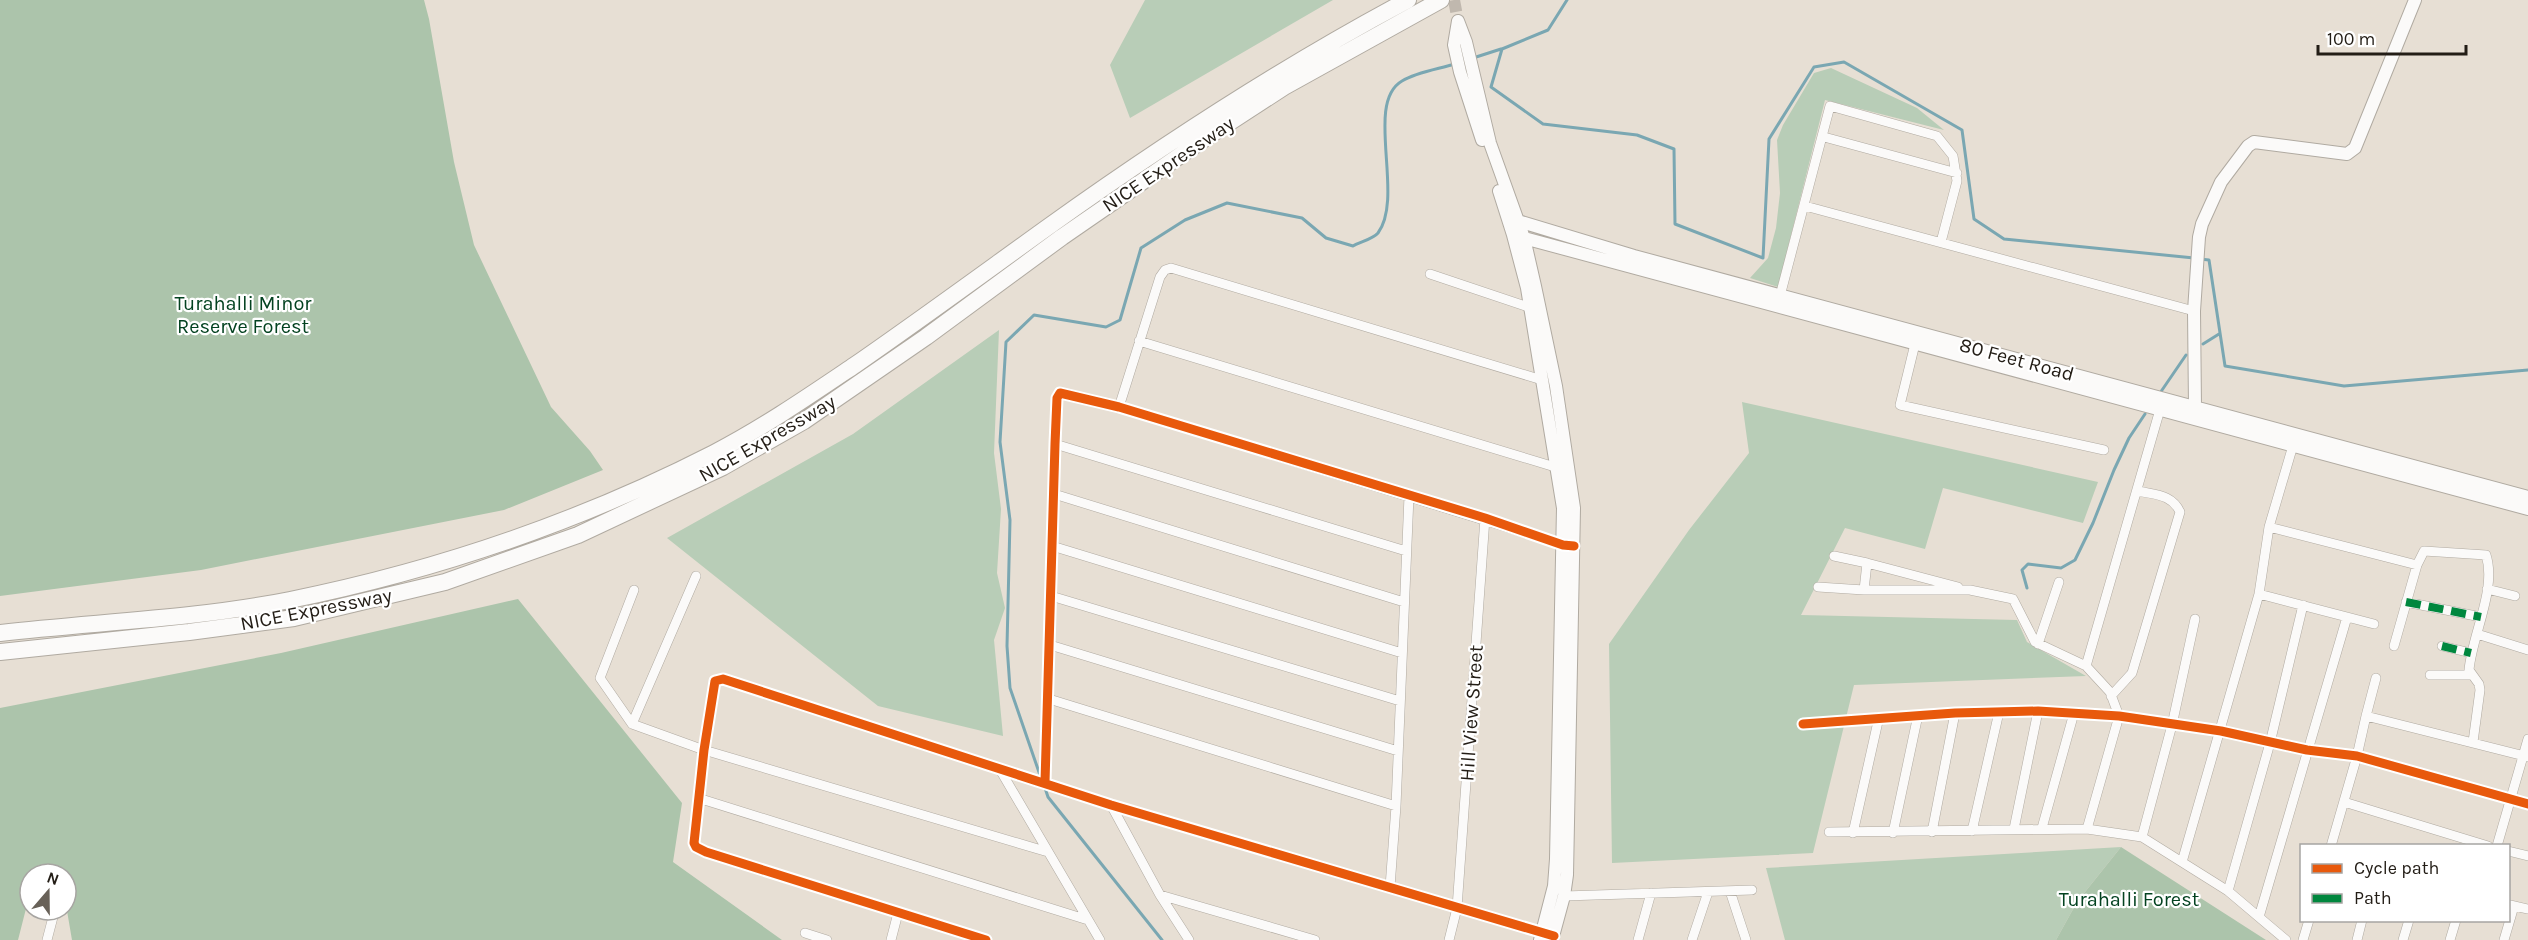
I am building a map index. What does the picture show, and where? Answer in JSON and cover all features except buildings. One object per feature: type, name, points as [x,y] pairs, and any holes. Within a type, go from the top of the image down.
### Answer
[{"type":"highway","name":"NICE Expressway","points":[[0,633],[180,615],[289,600],[439,564],[569,520],[640,489],[717,451],[792,408],[1190,127],[1324,45],[1408,0]]},
{"type":"highway","name":"NICE Expressway","points":[[0,652],[189,632],[294,618],[445,582],[588,530],[723,467],[804,421],[1201,141],[1284,87],[1441,0]]},
{"type":"main road","points":[[2195,407],[2194,311],[2197,253],[2202,224],[2221,182],[2250,144],[2258,142],[2347,154],[2355,148],[2415,0]]},
{"type":"main road","points":[[1460,44],[1466,71],[1518,236],[1556,386],[1574,508],[1569,546],[1556,858],[1547,937]]},
{"type":"main road","name":"80 Feet Road","points":[[1513,219],[1634,256],[2294,440],[2528,509]]},
{"type":"main road","points":[[1518,236],[1569,546],[1564,896],[1547,937]]},
{"type":"main road","name":"80 Feet Road","points":[[1518,236],[1915,344],[2161,404],[2195,407],[2294,440],[2528,497]]},
{"type":"street","points":[[1780,296],[1824,137],[1830,106],[1937,136],[1953,156],[1957,173],[1941,242]]},
{"type":"street","points":[[1824,137],[1957,173]]},
{"type":"street","points":[[1805,206],[2194,311]]},
{"type":"street","points":[[1119,407],[1160,277],[1165,270],[1171,268],[1542,380]]},
{"type":"street","points":[[1430,274],[1531,308]]},
{"type":"street","points":[[1139,341],[1556,467]]},
{"type":"street","points":[[1915,344],[1900,405],[2104,450]]},
{"type":"street","points":[[1046,782],[1055,444],[1060,393],[1119,407],[1485,518],[1569,546]]},
{"type":"street","points":[[2086,666],[2138,491],[2161,404]]},
{"type":"street","points":[[2182,862],[2259,594],[2269,527],[2294,440]]},
{"type":"street","points":[[1055,444],[1406,551]]},
{"type":"street","points":[[2111,696],[2132,673],[2180,512],[2174,501],[2169,498],[2138,491]]},
{"type":"street","points":[[1054,494],[1404,602]]},
{"type":"street","points":[[1390,887],[1396,806],[1408,496]]},
{"type":"street","name":"Hill View Street","points":[[1449,940],[1457,908],[1485,518]]},
{"type":"street","points":[[2269,527],[2417,565]]},
{"type":"street","points":[[1052,546],[1402,653]]},
{"type":"street","points":[[2394,646],[2421,553],[2426,550],[2486,555],[2487,589],[2469,670],[2480,690],[2473,742]]},
{"type":"street","points":[[1834,556],[2013,599],[2038,644],[2086,666],[2110,692],[2119,716],[2087,828]]},
{"type":"street","points":[[1864,590],[1867,563]]},
{"type":"street","points":[[632,724],[696,576]]},
{"type":"street","points":[[2038,644],[2060,582]]},
{"type":"street","points":[[1818,587],[1864,590],[1970,590]]},
{"type":"street","points":[[2487,589],[2515,596]]},
{"type":"street","points":[[634,590],[600,678],[632,724],[704,750],[1048,852]]},
{"type":"street","points":[[2259,594],[2374,624]]},
{"type":"street","points":[[1051,596],[1400,701]]},
{"type":"street","points":[[2406,602],[2481,617]]},
{"type":"street","points":[[2228,891],[2270,743],[2303,605]]},
{"type":"street","points":[[2259,917],[2347,617]]},
{"type":"street","points":[[2142,837],[2172,725],[2195,619]]},
{"type":"street","points":[[2477,634],[2528,650]]},
{"type":"street","points":[[1050,645],[1398,751]]},
{"type":"street","points":[[2442,646],[2471,653]]},
{"type":"street","points":[[2430,675],[2471,675]]},
{"type":"street","points":[[2332,844],[2357,756],[2376,678]]},
{"type":"street","points":[[986,940],[699,849],[694,843],[698,798],[714,683],[723,679],[1111,805],[1390,887],[1547,937]]},
{"type":"street","points":[[1049,699],[1396,806]]},
{"type":"street","points":[[2014,829],[2038,711]]},
{"type":"street","points":[[1803,724],[1955,713],[2038,711],[2119,716],[2221,731],[2307,750],[2357,756],[2528,804]]},
{"type":"street","points":[[1972,831],[1998,712]]},
{"type":"street","points":[[1932,832],[1955,713]]},
{"type":"street","points":[[2042,828],[2074,713]]},
{"type":"street","points":[[1893,833],[1918,715]]},
{"type":"street","points":[[2366,716],[2526,756]]},
{"type":"street","points":[[1853,833],[1880,717]]},
{"type":"street","points":[[2498,844],[2526,756],[2528,739]]},
{"type":"street","points":[[999,768],[1100,940]]},
{"type":"street","points":[[698,798],[1088,920]]},
{"type":"street","points":[[2344,802],[2481,844]]},
{"type":"street","points":[[1111,805],[1160,895],[1189,940]]},
{"type":"street","points":[[1829,832],[1893,833],[2087,828],[2142,837],[2228,891],[2286,940]]},
{"type":"street","points":[[2510,852],[2528,856]]},
{"type":"street","points":[[1564,896],[1752,890]]},
{"type":"street","points":[[1730,891],[1743,937]]},
{"type":"street","points":[[1692,940],[1708,892]]},
{"type":"street","points":[[1638,940],[1651,893]]},
{"type":"street","points":[[1160,895],[1315,940]]},
{"type":"street","points":[[2511,905],[2528,909]]},
{"type":"street","points":[[891,940],[898,912]]},
{"type":"street","points":[[47,940],[51,922]]},
{"type":"street","points":[[2303,940],[2309,922]]},
{"type":"street","points":[[2357,940],[2362,922]]},
{"type":"street","points":[[2403,940],[2409,922]]},
{"type":"street","points":[[2450,940],[2456,922]]},
{"type":"street","points":[[2504,940],[2508,922]]},
{"type":"street","points":[[805,933],[827,940]]},
{"type":"green space","name":"Turahalli Minor Reserve Forest","points":[[0,0],[424,0],[454,162],[474,245],[551,407],[590,451],[603,470],[504,510],[201,570],[0,596]]},
{"type":"green space","points":[[1145,0],[1333,0],[1130,118],[1110,65]]},
{"type":"green space","points":[[1831,68],[1917,108],[1944,130],[1825,100],[1778,287],[1750,278],[1768,258],[1776,228],[1780,193],[1777,140],[1783,125],[1814,73]]},
{"type":"green space","points":[[999,330],[994,453],[1001,509],[997,573],[1005,608],[994,640],[1003,736],[878,706],[667,538],[853,434]]},
{"type":"green space","points":[[1742,402],[2098,482],[2083,523],[1943,488],[1925,549],[1845,528],[1801,615],[2017,620],[2027,642],[2086,676],[1854,685],[1813,853],[1612,863],[1609,644],[1689,530],[1749,453]]},
{"type":"green space","points":[[518,599],[682,803],[673,862],[782,940],[72,940],[69,922],[78,922],[78,862],[18,862],[18,922],[23,922],[18,940],[0,940],[0,708],[281,653]]},
{"type":"green space","points":[[2121,847],[2077,902],[2056,940],[1785,940],[1766,868]]},
{"type":"green space","name":"Turahalli Forest","points":[[2121,847],[2266,940],[2056,940],[2077,902]]},
{"type":"waterway","points":[[1567,0],[1548,30],[1502,49],[1491,87],[1543,124],[1637,135],[1674,149],[1675,224],[1763,258],[1769,139],[1814,67],[1844,62],[1962,130],[1974,219],[2004,239],[2194,258]]},
{"type":"waterway","points":[[1473,58],[1501,49]]},
{"type":"waterway","points":[[1041,778],[1010,688],[1007,646],[1010,520],[1000,442],[1006,342],[1034,315],[1106,327],[1120,320],[1141,248],[1185,220],[1227,203],[1302,218],[1326,238],[1353,246],[1373,237],[1378,233],[1385,217],[1388,197],[1385,129],[1386,109],[1391,92],[1408,78],[1455,64]]},
{"type":"waterway","points":[[2200,259],[2209,260],[2225,366],[2344,386],[2528,370]]},
{"type":"waterway","points":[[2203,344],[2219,334]]},
{"type":"waterway","points":[[2160,393],[2186,355]]},
{"type":"waterway","points":[[2027,588],[2022,570],[2028,564],[2061,568],[2075,560],[2129,438],[2145,414]]},
{"type":"waterway","points":[[1044,785],[1048,797],[1162,940]]},
{"type":"tunnel","points":[[1454,0],[1458,21]]},
{"type":"marked path","points":[[2406,602],[2481,617]]},
{"type":"marked path","points":[[2442,646],[2471,653]]},
{"type":"cycle path","points":[[1045,782],[1055,444],[1057,398],[1060,393],[1119,407],[1485,518],[1563,545],[1574,546]]},
{"type":"cycle path","points":[[986,940],[696,847],[694,843],[704,750],[715,681],[723,679],[1111,805],[1554,936]]},
{"type":"cycle path","points":[[1803,724],[1955,713],[2038,711],[2119,716],[2221,731],[2307,750],[2357,756],[2528,804]]}]
